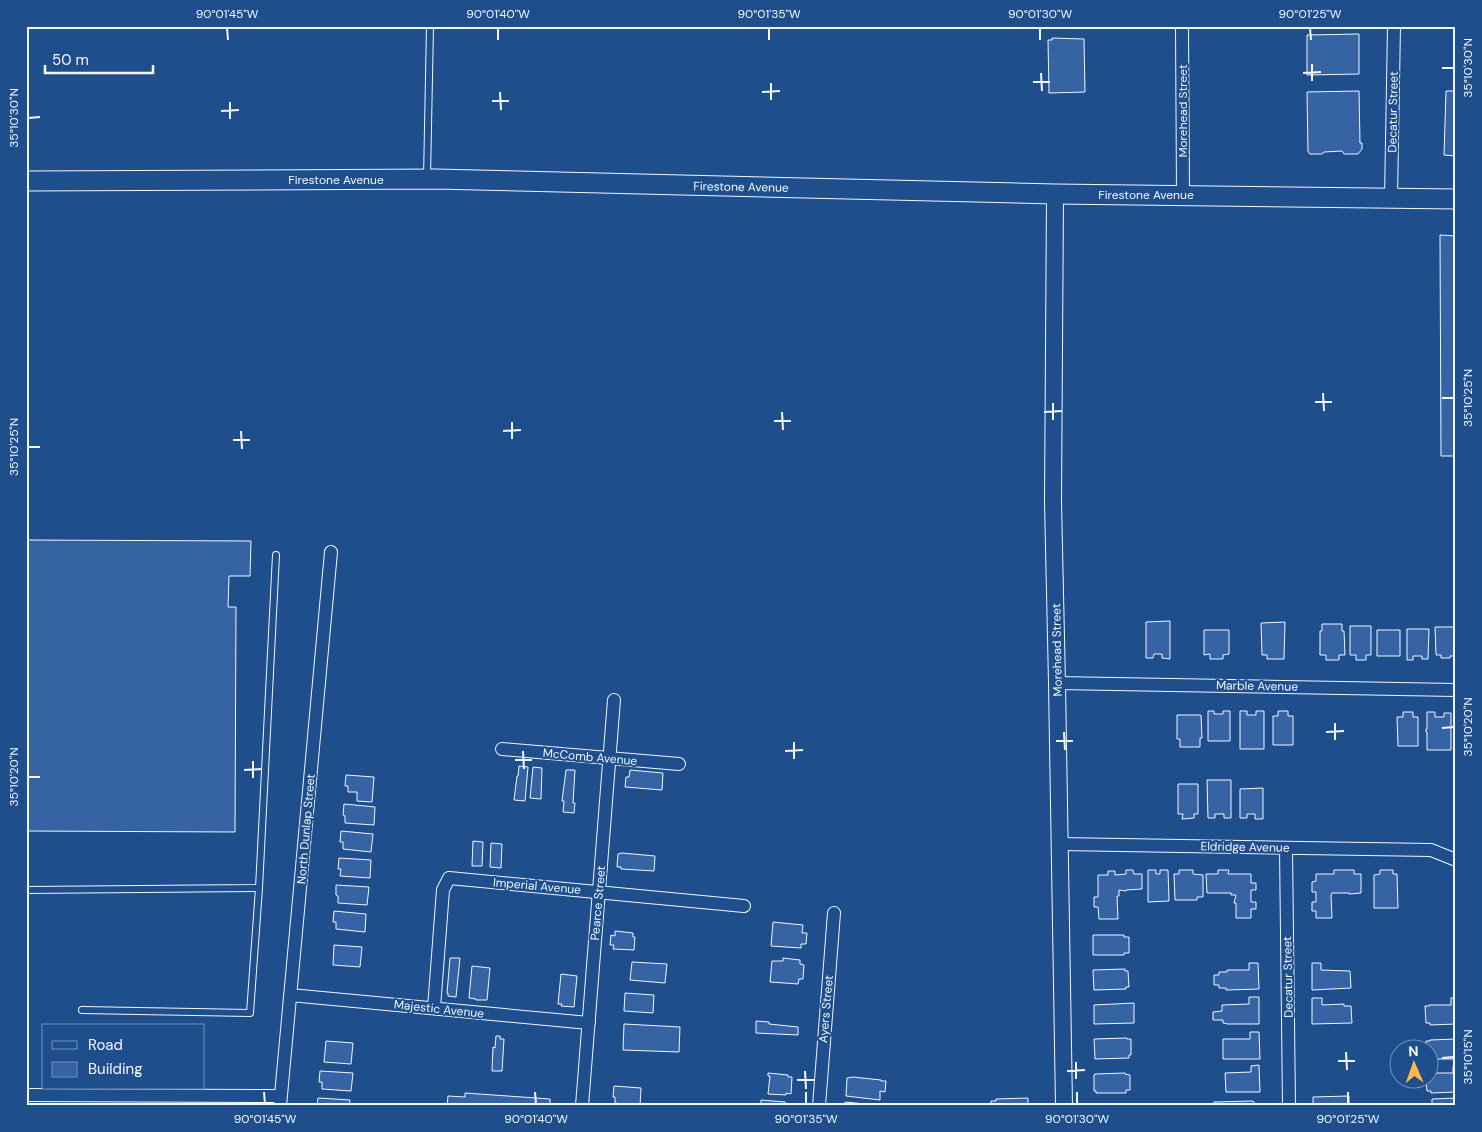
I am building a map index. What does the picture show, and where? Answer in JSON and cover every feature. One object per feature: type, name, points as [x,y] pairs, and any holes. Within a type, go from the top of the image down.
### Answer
[{"type":"main road","name":"Firestone Avenue","points":[[26,181],[427,179],[1055,194],[1456,199]]},
{"type":"street","name":"Morehead Street","points":[[1182,26],[1183,195]]},
{"type":"street","name":"Decatur Street","points":[[1391,198],[1394,26]]},
{"type":"street","name":"Morehead Street","points":[[1055,194],[1053,502],[1064,1106]]},
{"type":"street","name":"North Dunlap Street","points":[[280,1101],[332,552]]},
{"type":"street","name":"Marble Avenue","points":[[1057,683],[1456,690]]},
{"type":"street","name":"Pearce Street","points":[[582,1106],[614,700]]},
{"type":"street","name":"McComb Avenue","points":[[502,749],[678,764]]},
{"type":"street","name":"Eldridge Avenue","points":[[1060,844],[1431,850],[1456,860]]},
{"type":"street","name":"Decatur Street","points":[[1286,848],[1289,1106]]},
{"type":"street","name":"Imperial Avenue","points":[[434,1008],[443,890],[449,878],[744,906]]},
{"type":"street","name":"Ayers Street","points":[[819,1106],[834,913]]},
{"type":"street","name":"Majestic Avenue","points":[[290,995],[588,1023]]},
{"type":"street","points":[[26,1095],[41,1101],[280,1101]]},
{"type":"lane","points":[[427,179],[430,26]]},
{"type":"lane","points":[[82,1010],[250,1013],[259,888],[276,555]]},
{"type":"lane","points":[[26,890],[259,888]]},
{"type":"building","points":[[1359,34],[1359,74],[1307,75],[1307,35]]},
{"type":"building","points":[[1052,38],[1084,39],[1085,92],[1049,93],[1048,40],[1052,40]]},
{"type":"building","points":[[1359,91],[1360,143],[1362,143],[1362,149],[1358,154],[1344,154],[1342,151],[1310,154],[1308,152],[1307,92]]},
{"type":"building","points":[[1446,91],[1456,91],[1456,156],[1444,155]]},
{"type":"building","points":[[1440,235],[1456,236],[1456,456],[1441,456]]},
{"type":"building","points":[[26,540],[251,541],[250,576],[229,576],[228,607],[236,607],[235,832],[26,831]]},
{"type":"building","points":[[1170,621],[1170,659],[1162,658],[1162,654],[1154,654],[1153,658],[1146,658],[1146,622]]},
{"type":"building","points":[[1285,622],[1284,659],[1267,659],[1267,655],[1262,655],[1261,623]]},
{"type":"building","points":[[1322,624],[1342,624],[1345,655],[1339,655],[1339,660],[1326,660],[1326,655],[1320,655],[1320,631],[1322,631]]},
{"type":"building","points":[[1350,626],[1371,626],[1371,655],[1366,655],[1366,660],[1356,660],[1356,655],[1350,655]]},
{"type":"building","points":[[1435,627],[1455,627],[1455,656],[1441,658],[1441,655],[1436,655]]},
{"type":"building","points":[[1407,629],[1429,629],[1428,659],[1422,659],[1422,656],[1413,656],[1413,660],[1407,660]]},
{"type":"building","points":[[1204,630],[1229,630],[1229,654],[1223,655],[1223,659],[1210,659],[1210,654],[1204,655]]},
{"type":"building","points":[[1377,630],[1400,630],[1400,656],[1377,656]]},
{"type":"building","points":[[1208,711],[1214,711],[1214,714],[1223,714],[1223,711],[1230,711],[1230,741],[1208,741]]},
{"type":"building","points":[[1240,711],[1247,711],[1247,715],[1256,715],[1256,711],[1264,711],[1264,749],[1240,749]]},
{"type":"building","points":[[1278,711],[1288,711],[1288,716],[1293,716],[1293,745],[1273,745],[1273,716],[1278,716]]},
{"type":"building","points":[[1403,712],[1413,712],[1413,717],[1418,717],[1418,746],[1398,746],[1397,717],[1403,717]]},
{"type":"building","points":[[1427,712],[1435,712],[1435,717],[1444,717],[1444,713],[1451,713],[1451,750],[1427,750]]},
{"type":"building","points":[[1177,715],[1201,715],[1202,738],[1200,738],[1200,747],[1180,747],[1180,739],[1177,739]]},
{"type":"building","points":[[519,766],[528,767],[525,801],[514,800]]},
{"type":"building","points":[[533,767],[542,768],[541,799],[530,798]]},
{"type":"building","points":[[566,770],[575,770],[574,813],[563,812],[564,801],[562,801]]},
{"type":"building","points":[[630,770],[663,773],[662,790],[625,787],[626,777],[629,777]]},
{"type":"building","points":[[346,775],[374,777],[372,802],[357,801],[357,792],[348,792],[348,786],[345,786]]},
{"type":"building","points":[[1207,780],[1231,780],[1231,818],[1224,818],[1224,814],[1215,814],[1215,818],[1208,818]]},
{"type":"building","points":[[1178,784],[1198,784],[1198,814],[1194,814],[1194,818],[1182,819],[1183,814],[1178,814]]},
{"type":"building","points":[[1263,788],[1263,819],[1255,819],[1255,814],[1247,814],[1247,818],[1240,818],[1240,789]]},
{"type":"building","points":[[344,804],[375,807],[374,825],[345,823],[345,816],[343,815]]},
{"type":"building","points":[[341,831],[373,834],[371,852],[343,849],[343,842],[340,842]]},
{"type":"building","points":[[473,841],[483,842],[482,866],[472,866]]},
{"type":"building","points":[[491,843],[502,844],[501,868],[490,867]]},
{"type":"building","points":[[618,854],[655,856],[654,871],[621,869],[621,867],[617,867]]},
{"type":"building","points":[[339,858],[371,860],[370,878],[340,876],[341,869],[338,869]]},
{"type":"building","points":[[1126,870],[1133,870],[1134,874],[1142,874],[1142,889],[1119,890],[1119,896],[1117,896],[1118,919],[1099,919],[1098,907],[1094,907],[1094,897],[1098,897],[1098,875],[1108,875],[1108,871],[1115,871],[1115,875],[1126,874]]},
{"type":"building","points":[[1148,870],[1156,870],[1156,874],[1160,874],[1160,870],[1168,870],[1169,901],[1148,902]]},
{"type":"building","points":[[1179,870],[1193,870],[1193,874],[1203,875],[1203,897],[1197,897],[1197,900],[1175,900],[1174,874],[1179,874]]},
{"type":"building","points":[[1218,870],[1229,870],[1228,874],[1251,874],[1251,883],[1256,883],[1256,890],[1251,890],[1251,902],[1256,902],[1256,909],[1251,909],[1251,918],[1236,918],[1236,903],[1234,903],[1236,895],[1231,895],[1231,893],[1207,893],[1206,874],[1218,874]]},
{"type":"building","points":[[1334,870],[1354,870],[1354,874],[1361,874],[1361,893],[1332,893],[1332,918],[1316,918],[1316,911],[1312,911],[1312,902],[1316,902],[1316,892],[1312,892],[1312,882],[1316,881],[1316,874],[1334,874]]},
{"type":"building","points":[[1380,870],[1393,870],[1393,874],[1397,874],[1398,908],[1374,908],[1374,875],[1380,874]]},
{"type":"building","points":[[336,885],[369,887],[367,905],[338,903]]},
{"type":"building","points":[[334,911],[366,914],[365,932],[336,929],[336,922],[333,922]]},
{"type":"building","points":[[773,922],[803,925],[802,933],[807,933],[806,944],[801,944],[801,948],[771,946]]},
{"type":"building","points":[[615,931],[633,933],[633,937],[635,937],[634,950],[613,949],[614,945],[610,945],[611,935],[615,936]]},
{"type":"building","points":[[1093,935],[1124,935],[1124,937],[1129,937],[1129,953],[1124,953],[1124,955],[1093,955]]},
{"type":"building","points":[[334,945],[362,947],[360,967],[333,965]]},
{"type":"building","points":[[450,958],[460,958],[456,997],[448,996],[447,993]]},
{"type":"building","points":[[783,958],[800,960],[800,964],[804,965],[803,979],[799,979],[798,984],[770,982],[772,961],[783,961]]},
{"type":"building","points":[[632,962],[667,964],[665,983],[630,980]]},
{"type":"building","points":[[1249,963],[1258,963],[1259,989],[1226,990],[1226,988],[1219,988],[1219,985],[1214,985],[1214,975],[1219,975],[1219,972],[1227,972],[1227,970],[1249,970]]},
{"type":"building","points":[[1312,963],[1321,963],[1321,970],[1350,971],[1351,988],[1312,990]]},
{"type":"building","points":[[472,966],[490,968],[487,1000],[469,998]]},
{"type":"building","points":[[1125,969],[1125,971],[1128,971],[1129,987],[1126,987],[1126,989],[1094,990],[1093,970]]},
{"type":"building","points":[[561,974],[577,976],[574,1007],[558,1004]]},
{"type":"building","points":[[625,993],[654,995],[653,1013],[624,1011]]},
{"type":"building","points":[[1249,997],[1259,997],[1259,1024],[1228,1024],[1223,1023],[1223,1020],[1213,1020],[1213,1012],[1222,1011],[1222,1005],[1249,1004]]},
{"type":"building","points":[[1312,998],[1322,998],[1322,1005],[1344,1004],[1344,1006],[1351,1006],[1352,1023],[1312,1024]]},
{"type":"building","points":[[1451,998],[1456,998],[1456,1024],[1430,1025],[1430,1023],[1426,1023],[1425,1006],[1451,1005]]},
{"type":"building","points":[[1134,1003],[1134,1023],[1094,1024],[1094,1005]]},
{"type":"building","points":[[756,1021],[798,1027],[798,1035],[756,1033]]},
{"type":"building","points":[[624,1024],[680,1027],[679,1052],[623,1050]]},
{"type":"building","points":[[1250,1032],[1259,1032],[1260,1059],[1223,1059],[1223,1039],[1250,1039]]},
{"type":"building","points":[[496,1036],[504,1039],[502,1071],[492,1071],[493,1047],[495,1048]]},
{"type":"building","points":[[1094,1039],[1131,1039],[1131,1055],[1129,1055],[1129,1058],[1095,1059]]},
{"type":"building","points":[[1456,1039],[1456,1059],[1440,1059],[1440,1040],[1430,1040]]},
{"type":"building","points":[[326,1041],[353,1043],[351,1064],[324,1062]]},
{"type":"building","points":[[1259,1065],[1260,1092],[1226,1092],[1225,1073],[1251,1072],[1251,1066]]},
{"type":"building","points":[[1453,1066],[1456,1066],[1456,1092],[1431,1093],[1431,1091],[1427,1091],[1440,1090],[1440,1073],[1453,1073]]},
{"type":"building","points":[[320,1071],[353,1073],[351,1091],[322,1089],[322,1082],[319,1082]]},
{"type":"building","points":[[768,1073],[792,1077],[791,1094],[768,1094],[770,1076],[768,1076]]},
{"type":"building","points":[[1125,1073],[1130,1075],[1130,1090],[1126,1090],[1126,1093],[1096,1093],[1094,1091],[1095,1074]]},
{"type":"building","points":[[847,1078],[886,1081],[885,1092],[880,1091],[880,1100],[846,1096]]},
{"type":"building","points":[[614,1086],[641,1088],[640,1106],[624,1106],[624,1104],[615,1103],[615,1097],[613,1097]]},
{"type":"building","points":[[465,1093],[550,1099],[550,1106],[447,1106],[448,1096],[465,1097]]},
{"type":"building","points":[[1349,1096],[1349,1106],[1313,1106],[1313,1097]]},
{"type":"building","points":[[318,1098],[350,1100],[349,1106],[317,1106]]},
{"type":"building","points":[[1028,1098],[1028,1106],[991,1106],[991,1101],[996,1101],[996,1099]]},
{"type":"building","points":[[1456,1098],[1456,1106],[1432,1106],[1432,1099]]},
{"type":"building","points":[[761,1100],[785,1102],[785,1106],[761,1106]]},
{"type":"building","points":[[1253,1101],[1256,1105],[1260,1106],[1214,1106],[1214,1102]]},
{"type":"building","points":[[845,1102],[876,1105],[845,1106]]}]
